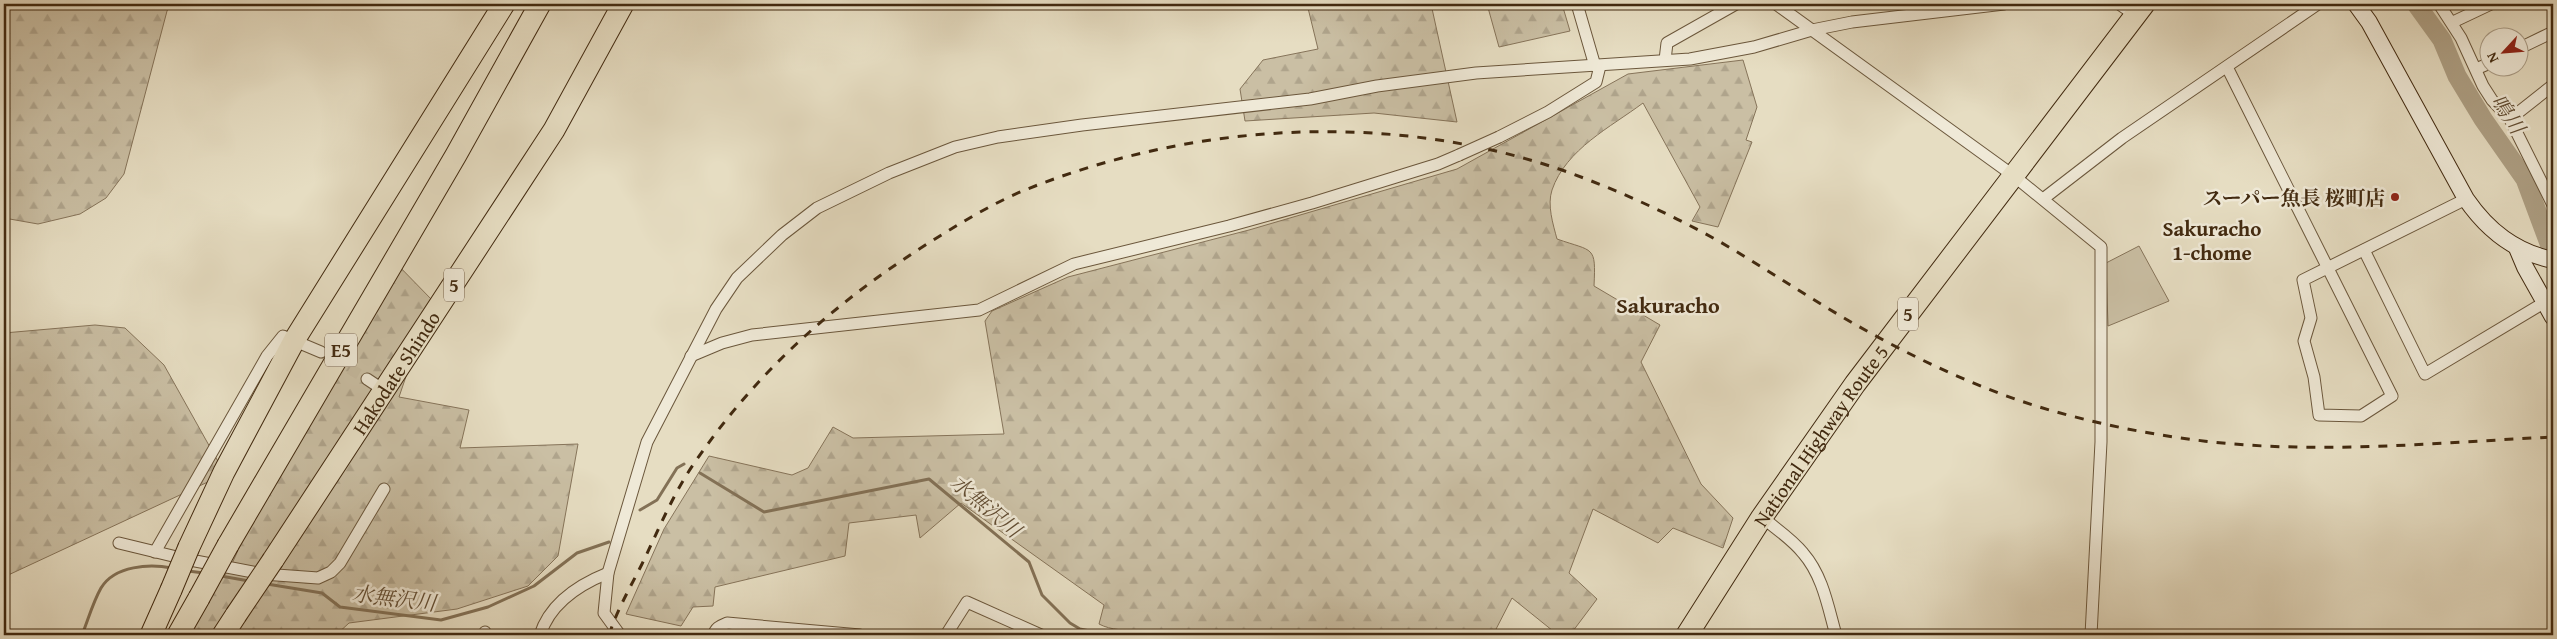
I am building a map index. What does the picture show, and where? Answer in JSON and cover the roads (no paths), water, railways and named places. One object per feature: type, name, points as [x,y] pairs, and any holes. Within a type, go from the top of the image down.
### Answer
[{"type":"highway","points":[[150,635],[224,472],[294,339],[504,4]]},
{"type":"highway","name":"E5","points":[[178,635],[228,545],[456,155],[540,4]]},
{"type":"highway","name":"E5","points":[[456,155],[550,4]]},
{"type":"highway","name":"Hakodate Shindo","points":[[224,635],[385,392],[554,130],[623,4]]},
{"type":"highway","name":"National Highway Route 5","points":[[1686,635],[1762,517],[1854,384],[2014,176],[2133,7]]},
{"type":"street","points":[[691,356],[722,343],[752,335],[979,310],[1074,264],[1303,206],[1438,164],[1499,137],[1548,112],[1596,82],[1598,66],[1577,4]]},
{"type":"street","points":[[1665,60],[1667,43],[1736,4]]},
{"type":"street","points":[[1776,4],[2014,176],[2100,247],[2100,442],[2091,635]]},
{"type":"street","points":[[620,635],[604,613],[608,573],[647,442],[716,309],[736,278],[782,235],[817,208],[889,173],[955,147],[998,137],[1082,125],[1310,99],[1377,86],[1466,74],[1690,59],[1754,47],[1812,30],[1888,18],[2004,4]]},
{"type":"street","points":[[2043,200],[2122,138],[2318,4]]},
{"type":"street","points":[[2356,4],[2369,22],[2466,199],[2478,217],[2493,232],[2517,248],[2547,259]]},
{"type":"street","points":[[2439,4],[2453,22],[2492,100],[2510,119],[2553,205]]},
{"type":"street","points":[[2453,22],[2491,4]]},
{"type":"street","points":[[2530,43],[2553,32]]},
{"type":"street","points":[[2227,67],[2328,269],[2392,396],[2361,416],[2319,415],[2314,377],[2304,341],[2311,318],[2303,280],[2328,269],[2466,199]]},
{"type":"street","points":[[2476,70],[2480,68]]},
{"type":"street","points":[[2510,119],[2553,85]]},
{"type":"street","points":[[2517,248],[2553,317]]},
{"type":"street","points":[[2364,250],[2425,374],[2545,302]]},
{"type":"street","points":[[155,552],[267,356],[283,336],[294,339],[321,352]]},
{"type":"street","points":[[367,379],[385,392]]},
{"type":"street","points":[[119,543],[263,574],[318,578],[331,572],[340,562],[384,489]]},
{"type":"street","points":[[1762,517],[1803,552],[1813,566],[1820,580],[1836,635]]},
{"type":"street","points":[[540,635],[543,624],[566,597],[583,584],[608,573]]},
{"type":"street","points":[[946,635],[968,602],[1041,635]]},
{"type":"street","points":[[714,635],[714,631],[719,626],[727,623],[860,635]]},
{"type":"waterway","name":"鳴川","points":[[2416,4],[2442,40],[2457,76],[2483,119],[2525,179],[2553,254]]},
{"type":"waterway","name":"水無沢川","points":[[640,510],[657,500],[677,468],[684,464]]},
{"type":"waterway","name":"水無沢川","points":[[700,473],[764,512],[929,479],[1029,562],[1042,595],[1070,623],[1080,629],[1109,635]]},
{"type":"waterway","name":"水無沢川","points":[[267,584],[322,593],[340,607],[441,620],[488,607],[534,586],[577,553],[609,542]]},
{"type":"waterway","name":"水無沢川","points":[[82,635],[93,605],[107,580],[134,568],[154,566],[172,568]]},
{"type":"waterway","name":"水無沢川","points":[[188,571],[204,573]]},
{"type":"waterway","name":"水無沢川","points":[[221,576],[249,581]]},
{"type":"tunnel","points":[[321,352],[367,379]]},
{"type":"railway","points":[[609,635],[620,608],[678,489],[693,465],[717,431],[770,370],[828,316],[927,244],[975,215],[1025,190],[1090,167],[1156,150],[1224,138],[1292,132],[1361,132],[1429,139],[1496,151],[1562,170],[1621,193],[1697,229],[1731,248],[1823,306],[1890,344],[1943,370],[2025,402],[2112,426],[2204,441],[2296,447],[2392,446],[2553,437]]},
{"type":"place","name":"スーパー魚長 桜町店","points":[[2395,197]]},
{"type":"district","name":"Sakuracho 1-chome","points":[[2212,240]]},
{"type":"district","name":"Sakuracho","points":[[1668,305]]}]
